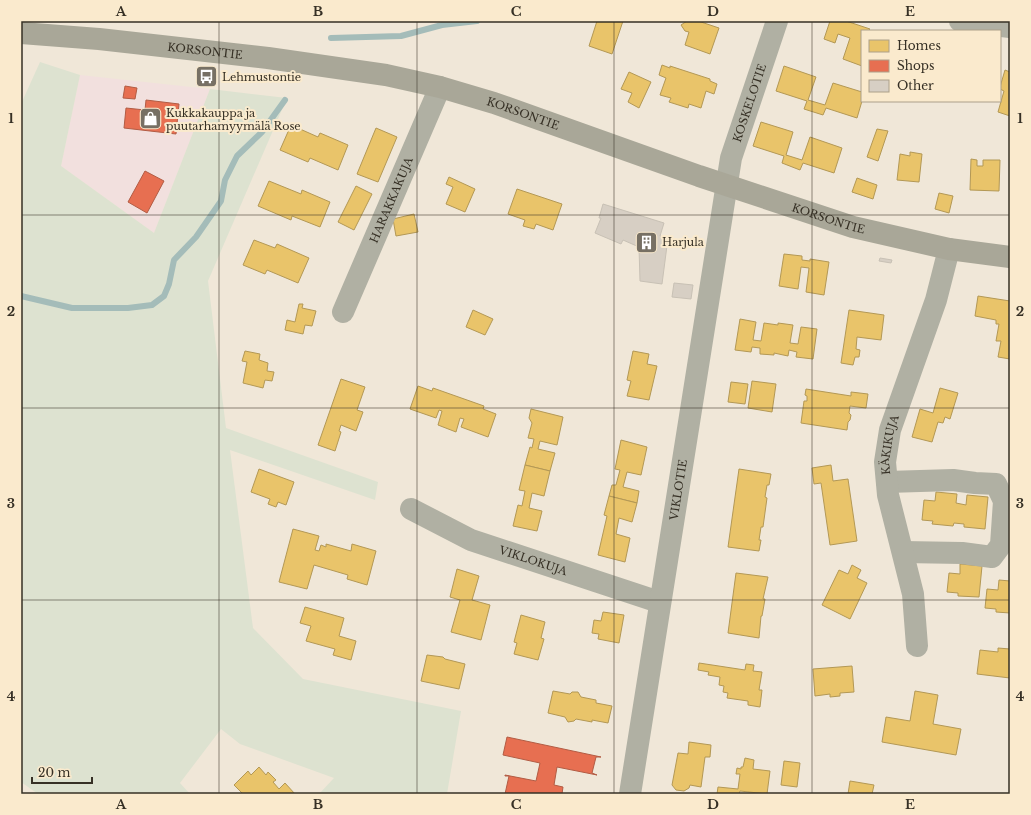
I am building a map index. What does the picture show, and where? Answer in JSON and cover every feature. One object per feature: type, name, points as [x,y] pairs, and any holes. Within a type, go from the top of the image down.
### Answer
[{"type":"main road","name":"KORSONTIE","points":[[21,33],[100,30],[268,58],[386,75],[440,87],[535,117],[726,185],[853,227],[949,249],[1010,257]]},
{"type":"street","name":"KOSKELOTIE","points":[[726,185],[730,158],[777,21]]},
{"type":"street","points":[[960,21],[1010,27]]},
{"type":"street","name":"HARAKKAKUJA","points":[[343,312],[440,87]]},
{"type":"street","name":"VIKLOTIE","points":[[630,794],[659,602],[726,185]]},
{"type":"street","name":"KÄKIKUJA","points":[[917,646],[913,594],[888,495],[885,462],[890,430],[936,300],[949,249]]},
{"type":"street","points":[[887,482],[953,480],[996,484],[1004,501],[1001,545],[992,557],[962,553],[903,552]]},
{"type":"street","name":"VIKLOKUJA","points":[[411,509],[471,540],[659,602]]},
{"type":"shaded area","points":[[80,75],[210,89],[154,233],[61,166]]},
{"type":"green space","points":[[40,62],[80,75],[61,166],[154,233],[210,89],[287,98],[208,281],[226,428],[378,482],[375,500],[230,450],[253,628],[303,679],[461,711],[447,794],[319,794],[334,778],[240,744],[221,729],[180,783],[190,794],[38,794],[21,782],[21,104]]},
{"type":"building: Homes","points":[[597,21],[623,21],[612,54],[589,46]]},
{"type":"building: Homes","points":[[687,21],[698,21],[719,28],[710,54],[685,45],[689,32],[685,31],[681,25]]},
{"type":"building: Homes","points":[[830,21],[846,21],[870,29],[861,30],[861,66],[843,59],[850,38],[838,34],[835,43],[824,39]]},
{"type":"building: Homes","points":[[662,65],[670,68],[670,66],[710,79],[710,81],[717,84],[714,94],[706,91],[701,108],[689,104],[688,108],[669,102],[671,98],[660,95],[666,78],[659,75]]},
{"type":"building: Homes","points":[[784,66],[816,77],[808,100],[825,105],[833,83],[861,92],[862,102],[857,118],[826,108],[823,115],[804,109],[807,101],[776,91]]},
{"type":"building: Homes","points":[[1005,70],[1010,72],[1010,116],[998,112],[1004,91],[1001,90]]},
{"type":"building: Homes","points":[[629,72],[651,82],[639,108],[628,102],[632,93],[621,89]]},
{"type":"building: Homes","points":[[761,122],[793,132],[786,155],[802,160],[810,137],[842,148],[834,173],[803,163],[800,170],[782,163],[784,156],[753,146]]},
{"type":"building: Homes","points":[[291,125],[318,137],[320,133],[348,145],[338,170],[310,158],[308,162],[280,150]]},
{"type":"building: Homes","points":[[376,128],[397,137],[378,182],[357,174]]},
{"type":"building: Homes","points":[[877,129],[888,131],[878,161],[867,157]]},
{"type":"building: Homes","points":[[910,152],[922,154],[919,182],[897,180],[900,154],[910,156]]},
{"type":"building: Homes","points":[[971,159],[977,160],[977,166],[983,166],[983,160],[1000,160],[999,191],[970,190]]},
{"type":"building: Homes","points":[[449,177],[475,189],[465,212],[446,204],[453,187],[446,184]]},
{"type":"building: Homes","points":[[857,178],[877,185],[873,199],[852,192]]},
{"type":"building: Homes","points":[[269,181],[301,194],[302,190],[330,202],[320,227],[292,216],[291,220],[258,206]]},
{"type":"building: Homes","points":[[356,186],[372,194],[354,230],[338,222]]},
{"type":"building: Homes","points":[[517,189],[562,204],[553,230],[536,224],[534,229],[523,226],[525,220],[508,214]]},
{"type":"building: Homes","points":[[939,193],[953,196],[949,213],[935,209]]},
{"type":"building: Homes","points":[[414,214],[418,232],[396,236],[393,219]]},
{"type":"building: Homes","points":[[254,240],[275,248],[277,244],[309,258],[298,283],[267,270],[265,274],[243,265]]},
{"type":"building: Homes","points":[[784,254],[802,256],[802,260],[810,261],[810,259],[829,262],[824,295],[806,292],[809,268],[801,267],[798,289],[779,286]]},
{"type":"building: Homes","points":[[978,296],[1010,301],[1010,359],[998,357],[1001,341],[996,341],[999,324],[996,324],[996,320],[975,316]]},
{"type":"building: Homes","points":[[299,304],[303,304],[302,308],[316,311],[312,326],[305,325],[303,334],[285,330],[287,320],[295,322]]},
{"type":"building: Homes","points":[[473,310],[493,319],[485,335],[466,327]]},
{"type":"building: Homes","points":[[849,310],[884,315],[881,340],[857,337],[856,349],[860,350],[859,357],[855,357],[853,365],[841,363]]},
{"type":"building: Homes","points":[[740,319],[756,322],[753,340],[761,341],[764,323],[793,325],[790,343],[798,344],[801,327],[817,329],[813,359],[796,357],[797,352],[789,350],[788,356],[774,353],[774,355],[760,354],[760,348],[752,347],[751,352],[735,350]]},
{"type":"building: Homes","points":[[245,351],[260,354],[259,360],[268,363],[267,371],[274,372],[272,381],[265,380],[263,388],[243,383],[247,362],[242,361]]},
{"type":"building: Homes","points":[[633,351],[649,354],[647,364],[657,366],[649,400],[627,396],[631,381],[627,380]]},
{"type":"building: Homes","points":[[341,379],[365,387],[357,410],[363,412],[356,431],[341,425],[339,431],[341,432],[335,451],[318,445]]},
{"type":"building: Homes","points":[[752,381],[776,384],[772,412],[748,408]]},
{"type":"building: Homes","points":[[731,382],[748,384],[745,404],[728,402]]},
{"type":"building: Homes","points":[[418,386],[432,391],[433,388],[484,406],[483,409],[496,414],[488,437],[461,427],[464,419],[460,418],[456,432],[438,425],[442,411],[439,410],[436,418],[410,409]]},
{"type":"building: Homes","points":[[940,388],[958,393],[950,419],[945,417],[943,423],[938,422],[932,442],[912,437],[920,409],[933,413]]},
{"type":"building: Homes","points":[[806,389],[851,396],[851,392],[868,394],[866,408],[850,406],[849,413],[851,415],[847,430],[801,423],[804,401],[807,401],[807,396],[805,395]]},
{"type":"building: Homes","points":[[531,409],[563,417],[557,445],[540,441],[538,449],[555,453],[550,471],[525,465],[534,439],[528,438],[532,423],[529,418]]},
{"type":"building: Homes","points":[[621,440],[647,447],[641,475],[627,472],[623,487],[639,491],[637,503],[609,496],[612,485],[616,485],[620,470],[615,469]]},
{"type":"building: Homes","points":[[525,465],[550,471],[544,496],[532,493],[529,508],[542,511],[537,531],[513,526],[518,505],[522,506],[525,491],[519,490]]},
{"type":"building: Homes","points":[[831,465],[833,481],[848,479],[857,541],[830,545],[821,483],[814,484],[812,468]]},
{"type":"building: Homes","points":[[259,469],[294,482],[286,505],[278,502],[276,507],[268,504],[270,499],[251,492]]},
{"type":"building: Homes","points":[[739,469],[771,474],[765,497],[767,498],[763,527],[761,527],[759,540],[761,540],[759,551],[728,547]]},
{"type":"building: Homes","points":[[936,492],[957,494],[956,503],[966,505],[967,495],[988,497],[985,529],[964,527],[964,524],[954,523],[953,526],[932,524],[933,521],[922,520],[924,500],[935,501]]},
{"type":"building: Homes","points":[[609,496],[637,503],[632,522],[619,518],[616,534],[630,538],[625,562],[598,555],[607,516],[604,515]]},
{"type":"building: Homes","points":[[293,529],[319,536],[315,550],[319,551],[321,545],[326,547],[326,544],[351,551],[352,544],[376,551],[367,585],[347,579],[348,575],[314,565],[307,589],[279,582]]},
{"type":"building: Homes","points":[[960,564],[982,566],[979,597],[958,596],[958,593],[947,592],[949,573],[960,574]]},
{"type":"building: Homes","points":[[852,565],[861,570],[857,578],[867,583],[850,619],[822,605],[839,570],[848,574]]},
{"type":"building: Homes","points":[[457,569],[479,576],[472,600],[490,605],[481,640],[451,632],[460,600],[450,597]]},
{"type":"building: Homes","points":[[736,573],[768,577],[763,599],[765,599],[761,616],[759,638],[728,633]]},
{"type":"building: Homes","points":[[999,580],[1010,581],[1010,613],[996,612],[996,609],[985,608],[987,589],[998,590]]},
{"type":"building: Homes","points":[[305,607],[344,618],[339,636],[356,641],[351,660],[333,655],[335,649],[306,641],[311,626],[300,623]]},
{"type":"building: Homes","points":[[603,612],[624,615],[619,643],[598,639],[599,634],[592,633],[594,620],[601,621]]},
{"type":"building: Homes","points":[[521,615],[545,622],[541,638],[544,639],[538,660],[514,654],[517,643],[514,642]]},
{"type":"building: Homes","points":[[998,648],[1010,649],[1010,678],[977,674],[980,650],[998,652]]},
{"type":"building: Homes","points":[[427,655],[443,657],[445,659],[465,664],[459,689],[421,681]]},
{"type":"building: Homes","points":[[699,663],[745,670],[746,664],[754,665],[753,671],[762,672],[759,690],[762,690],[760,707],[748,705],[748,701],[727,698],[728,693],[723,692],[724,686],[719,685],[720,677],[708,675],[709,672],[698,670]]},
{"type":"building: Homes","points":[[852,666],[854,692],[840,693],[840,696],[830,697],[830,694],[815,696],[813,669]]},
{"type":"building: Homes","points":[[553,691],[570,694],[572,692],[578,692],[581,697],[596,700],[596,703],[612,706],[608,723],[576,719],[568,722],[565,717],[548,713]]},
{"type":"building: Homes","points":[[915,691],[938,695],[933,724],[961,729],[956,755],[882,742],[886,717],[910,721]]},
{"type":"building: Homes","points":[[689,742],[711,745],[710,757],[705,757],[701,787],[690,785],[689,788],[684,791],[676,790],[672,785],[678,753],[688,754]]},
{"type":"building: Homes","points":[[745,758],[754,760],[753,769],[770,771],[767,794],[740,791],[739,794],[717,794],[718,787],[738,789],[740,774],[736,774],[737,768],[741,769],[741,767],[743,767]]},
{"type":"building: Homes","points":[[784,761],[800,763],[797,787],[781,785]]},
{"type":"building: Homes","points":[[259,767],[266,775],[268,772],[276,780],[273,782],[279,789],[285,783],[295,794],[243,794],[234,785],[248,771],[251,775]]},
{"type":"building: Homes","points":[[850,781],[874,785],[872,794],[848,794]]},
{"type":"building: Shops","points":[[125,86],[137,88],[135,99],[123,98]]},
{"type":"building: Shops","name":"Kukkakauppa ja puutarhamyymälä Rose","points":[[146,100],[179,104],[176,134],[124,128],[126,108],[145,110]]},
{"type":"building: Shops","points":[[145,171],[164,181],[147,213],[128,202]]},
{"type":"building: Shops","points":[[507,737],[601,757],[596,757],[592,773],[597,775],[557,767],[554,785],[563,787],[562,794],[505,794],[509,776],[505,775],[536,781],[540,763],[503,755]]},
{"type":"building: Other","name":"Harjula","points":[[603,204],[664,223],[660,236],[668,238],[662,284],[640,281],[639,247],[623,240],[621,244],[595,233],[601,218],[599,218]]},
{"type":"building: Other","points":[[880,258],[892,260],[891,263],[879,261]]},
{"type":"building: Other","points":[[674,283],[693,285],[691,299],[672,297]]},
{"type":"waterway","points":[[331,38],[401,36],[442,25],[477,21]]},
{"type":"waterway","points":[[21,296],[72,308],[128,308],[152,305],[164,296],[169,284],[174,260],[196,237],[221,201],[225,180],[237,156],[262,132],[285,100]]},
{"type":"place","name":"Lehmustontie","points":[[207,77]]},
{"type":"place","name":"Kukkakauppa ja puutarhamyymälä Rose","points":[[151,119]]},
{"type":"place","name":"Harjula","points":[[647,242]]}]
